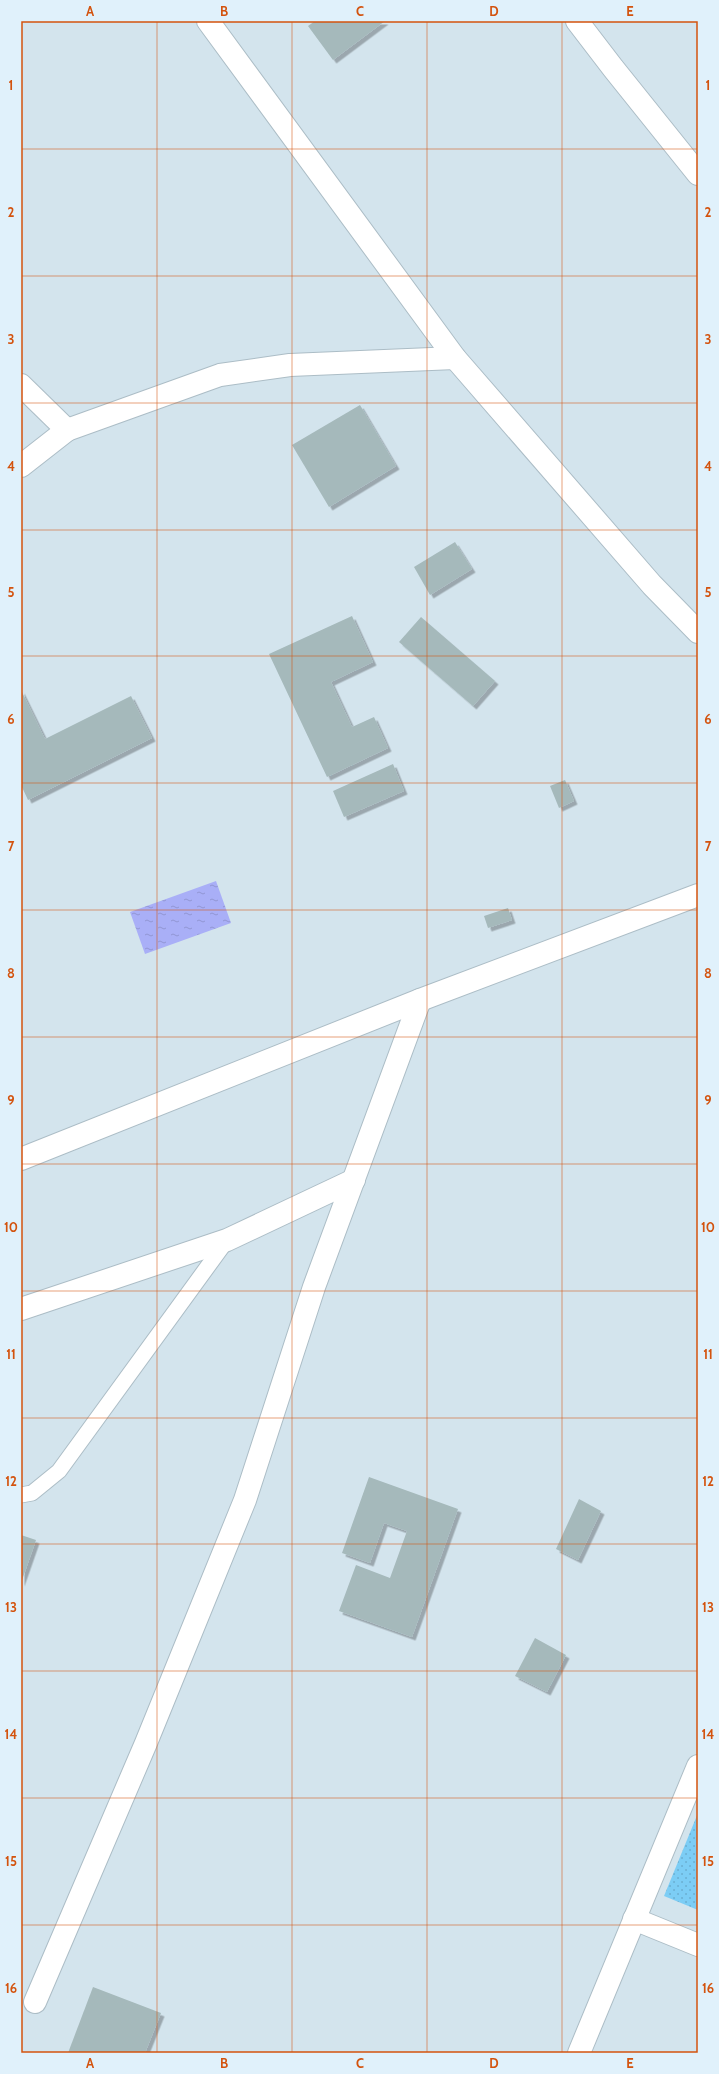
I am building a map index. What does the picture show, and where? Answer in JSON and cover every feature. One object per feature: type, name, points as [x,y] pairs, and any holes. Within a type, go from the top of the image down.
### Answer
[{"type":"street","points":[[208,21],[455,358],[652,585],[698,632]]},
{"type":"street","points":[[577,21],[698,174]]},
{"type":"street","points":[[21,466],[67,430],[220,375],[290,365],[455,358]]},
{"type":"street","points":[[21,385],[67,430]]},
{"type":"street","points":[[21,1159],[420,1000],[698,896]]},
{"type":"street","points":[[36,2002],[146,1743],[244,1500],[314,1287],[420,1000]]},
{"type":"street","points":[[21,1309],[227,1240],[354,1180]]},
{"type":"street","points":[[579,2053],[698,1766]]},
{"type":"street","points":[[634,1919],[698,1945]]},
{"type":"lane","points":[[21,1495],[32,1493],[59,1472],[227,1240]]},
{"type":"shaded area","points":[[698,1813],[698,1910],[664,1896]]},
{"type":"water","points":[[216,881],[231,923],[145,954],[130,912]]},
{"type":"building","points":[[315,21],[385,21],[333,60],[308,26]]},
{"type":"building","points":[[360,405],[396,466],[329,507],[292,445]]},
{"type":"building","points":[[455,542],[472,569],[430,595],[414,567]]},
{"type":"building","points":[[352,616],[373,662],[331,682],[352,727],[374,717],[388,748],[327,777],[269,654]]},
{"type":"building","points":[[421,617],[495,681],[473,706],[399,642]]},
{"type":"building","points":[[21,690],[45,739],[131,696],[152,738],[28,800],[21,785]]},
{"type":"building","points":[[393,764],[404,791],[344,817],[333,791]]},
{"type":"building","points":[[565,780],[574,801],[559,808],[550,786]]},
{"type":"building","points":[[508,908],[512,920],[488,928],[484,916]]},
{"type":"building","points":[[369,1477],[458,1509],[412,1637],[339,1611],[356,1565],[390,1578],[407,1531],[384,1523],[370,1563],[342,1553]]},
{"type":"building","points":[[579,1499],[601,1511],[578,1560],[556,1549]]},
{"type":"building","points":[[21,1535],[36,1540],[21,1583]]},
{"type":"building","points":[[535,1638],[566,1655],[547,1692],[515,1676]]},
{"type":"building","points":[[93,1987],[161,2013],[145,2053],[68,2053]]}]
